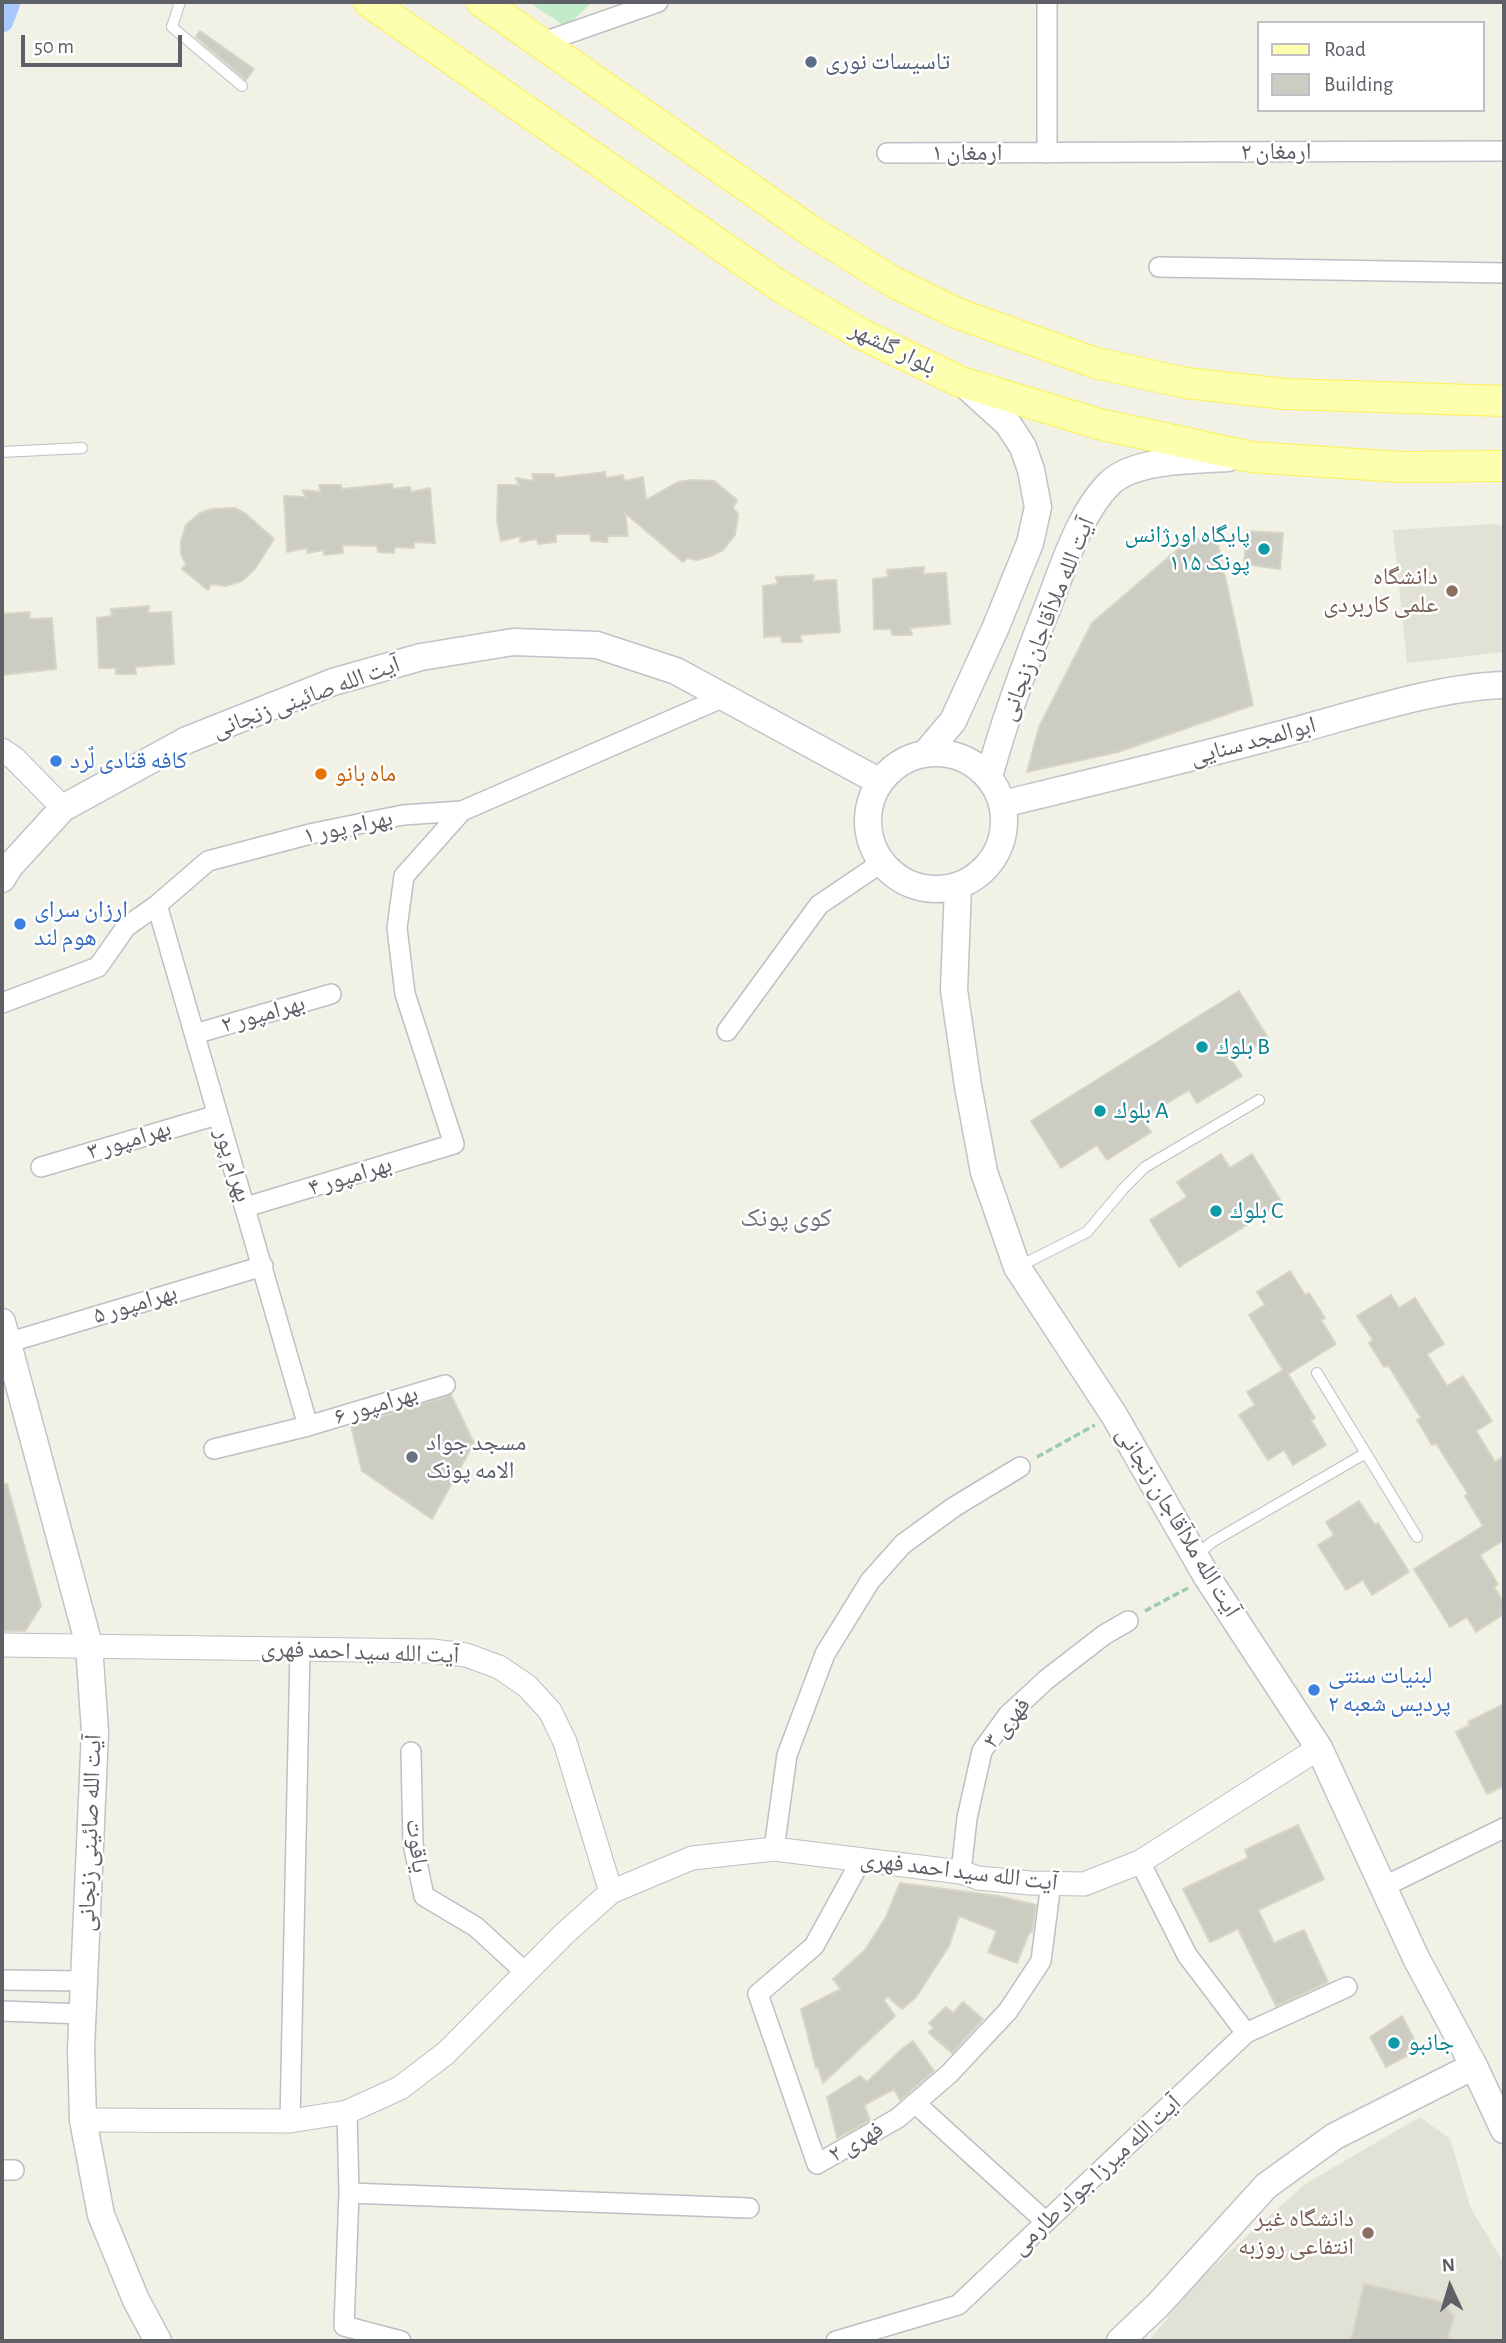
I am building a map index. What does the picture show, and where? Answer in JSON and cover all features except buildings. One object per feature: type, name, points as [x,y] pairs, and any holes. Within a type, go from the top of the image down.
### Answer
[{"type":"main road","name":"بلوار گلشهر","points":[[369,2],[778,285],[861,334],[961,382],[1099,424],[1251,457],[1401,467],[1504,466]]},
{"type":"main road","points":[[482,2],[811,231],[895,282],[959,314],[1096,362],[1186,383],[1285,394],[1504,401]]},
{"type":"main road","name":"آیت الله ملاآقاجان زنجانی","points":[[925,754],[953,721],[1030,543],[1038,507],[1031,470],[1023,447],[1008,424],[961,382]]},
{"type":"main road","name":"آیت الله ملاآقاجان زنجانی","points":[[989,777],[999,738],[1073,543],[1090,510],[1110,482],[1141,468],[1168,463],[1251,457]]},
{"type":"main road","name":"آیت الله صائینی زنجانی","points":[[2,879],[10,866],[63,808],[187,740],[333,682],[421,657],[513,642],[597,645],[676,671],[880,782]]},
{"type":"main road","name":"ابوالمجد سنایی","points":[[1003,804],[1407,701],[1504,685]]},
{"type":"main road","points":[[943,753],[976,765],[989,777],[1003,804],[1003,838],[997,854],[987,868],[974,879],[958,886],[930,890],[902,881],[881,863],[872,848],[868,814],[872,797],[892,768],[907,759],[943,753]]},
{"type":"main road","name":"آیت الله ملاآقاجان زنجانی","points":[[958,886],[954,990],[968,1086],[984,1172],[1017,1267],[1114,1415],[1201,1567],[1319,1748],[1416,1958],[1474,2066],[1504,2130]]},
{"type":"main road","name":"آیت الله صائینی زنجانی","points":[[4,1332],[89,1645],[95,1732],[82,2014],[83,2120],[101,2215],[136,2300],[158,2341]]},
{"type":"main road","points":[[1120,2341],[1158,2305],[1266,2186],[1335,2136],[1474,2066]]},
{"type":"street","points":[[541,43],[658,2]]},
{"type":"street","points":[[1047,2],[1047,153]]},
{"type":"street","name":"ارمغان ۲","points":[[1047,153],[1504,151]]},
{"type":"street","name":"ارمغان ۱","points":[[887,153],[1047,153]]},
{"type":"street","points":[[1159,267],[1504,273]]},
{"type":"street","name":"بهرام پور ۱","points":[[2,1003],[97,967],[126,927],[157,905],[208,861],[314,833],[403,815],[462,811],[724,697]]},
{"type":"street","points":[[2,750],[14,758],[63,808]]},
{"type":"street","name":"بهرامپور ۴","points":[[246,1207],[454,1144],[405,995],[397,928],[404,876],[462,811]]},
{"type":"street","points":[[727,1031],[819,905],[881,863]]},
{"type":"street","name":"بهرام پور","points":[[157,905],[308,1426]]},
{"type":"street","name":"بهرامپور ۲","points":[[195,1034],[331,994]]},
{"type":"street","name":"بهرامپور ۳","points":[[41,1167],[217,1115]]},
{"type":"street","name":"بهرامپور ۵","points":[[4,1332],[262,1266]]},
{"type":"street","name":"بهرامپور ۶","points":[[214,1449],[308,1426],[445,1385]]},
{"type":"street","points":[[774,1849],[787,1755],[825,1654],[870,1581],[904,1544],[954,1507],[1020,1467]]},
{"type":"street","name":"فهری ۳","points":[[961,1872],[967,1818],[982,1751],[1008,1715],[1047,1679],[1104,1635],[1128,1621]]},
{"type":"street","name":"آیت الله سید احمد فهری","points":[[2,1645],[432,1651],[466,1655],[499,1667],[527,1686],[550,1711],[565,1741],[611,1892]]},
{"type":"street","points":[[290,2121],[300,1649]]},
{"type":"street","name":"آیت الله سید احمد فهری","points":[[83,2120],[290,2121],[347,2112],[400,2088],[437,2060],[611,1892],[692,1858],[774,1849],[961,1872],[978,1878],[1084,1884],[1140,1862],[1319,1748]]},
{"type":"street","name":"یاقوت","points":[[411,1752],[413,1844],[424,1896],[476,1927],[526,1973]]},
{"type":"street","points":[[1383,1887],[1504,1828]]},
{"type":"street","points":[[1140,1862],[1187,1955],[1246,2033]]},
{"type":"street","name":"فهری ۲","points":[[854,1873],[814,1947],[758,1994],[817,2164],[898,2118],[948,2074],[1007,2011],[1041,1961],[1051,1883]]},
{"type":"street","points":[[2,1980],[84,1982]]},
{"type":"street","name":"آیت الله میرزا جواد طارمی","points":[[836,2341],[958,2305],[1246,2033],[1347,1987]]},
{"type":"street","points":[[2,2011],[82,2014]]},
{"type":"street","points":[[915,2103],[1046,2222]]},
{"type":"street","points":[[347,2112],[349,2193],[344,2326],[401,2341]]},
{"type":"street","points":[[349,2193],[749,2208]]},
{"type":"lane","points":[[180,2],[172,27],[242,86]]},
{"type":"lane","points":[[2,452],[82,448]]},
{"type":"lane","points":[[1017,1267],[1087,1232],[1145,1167],[1259,1100]]},
{"type":"lane","points":[[1317,1373],[1417,1537]]},
{"type":"lane","points":[[1201,1567],[1212,1542],[1366,1453]]},
{"type":"path","points":[[1020,1467],[1114,1415]]},
{"type":"path","points":[[1128,1621],[1201,1567]]},
{"type":"shaded area","name":"دانشگاه علمی کاربردی","points":[[1495,524],[1504,527],[1504,652],[1407,663],[1393,530]]},
{"type":"shaded area","name":"دانشگاه غیر انتفاعی روزبه","points":[[1420,2117],[1450,2139],[1471,2209],[1504,2263],[1504,2341],[1149,2341],[1198,2280],[1305,2184]]},
{"type":"green space","points":[[529,2],[592,2],[566,27]]},
{"type":"waterway","points":[[2,21],[9,2]]},
{"type":"place","name":"تاسیسات نوری","points":[[811,62]]},
{"type":"place","name":"پایگاه اورژانس ۱۱۵ پونک","points":[[1264,549]]},
{"type":"place","name":"دانشگاه علمی کاربردی","points":[[1452,591]]},
{"type":"place","name":"کافه قنادی لٌرد","points":[[56,761]]},
{"type":"place","name":"ماه بانو","points":[[321,774]]},
{"type":"place","name":"ارزان سرای هوم لند","points":[[20,924]]},
{"type":"place","name":"بلوك B","points":[[1202,1047]]},
{"type":"place","name":"بلوك A","points":[[1100,1111]]},
{"type":"place","name":"بلوك C","points":[[1216,1211]]},
{"type":"place","name":"مسجد جواد الامه پونک","points":[[412,1457]]},
{"type":"place","name":"لبنیات سنتی پردیس شعبه ۲","points":[[1314,1690]]},
{"type":"place","name":"جانبو","points":[[1394,2043]]},
{"type":"place","name":"دانشگاه غیر انتفاعی روزبه","points":[[1368,2233]]},
{"type":"district","name":"کوی پونک","points":[[786,1218]]}]
